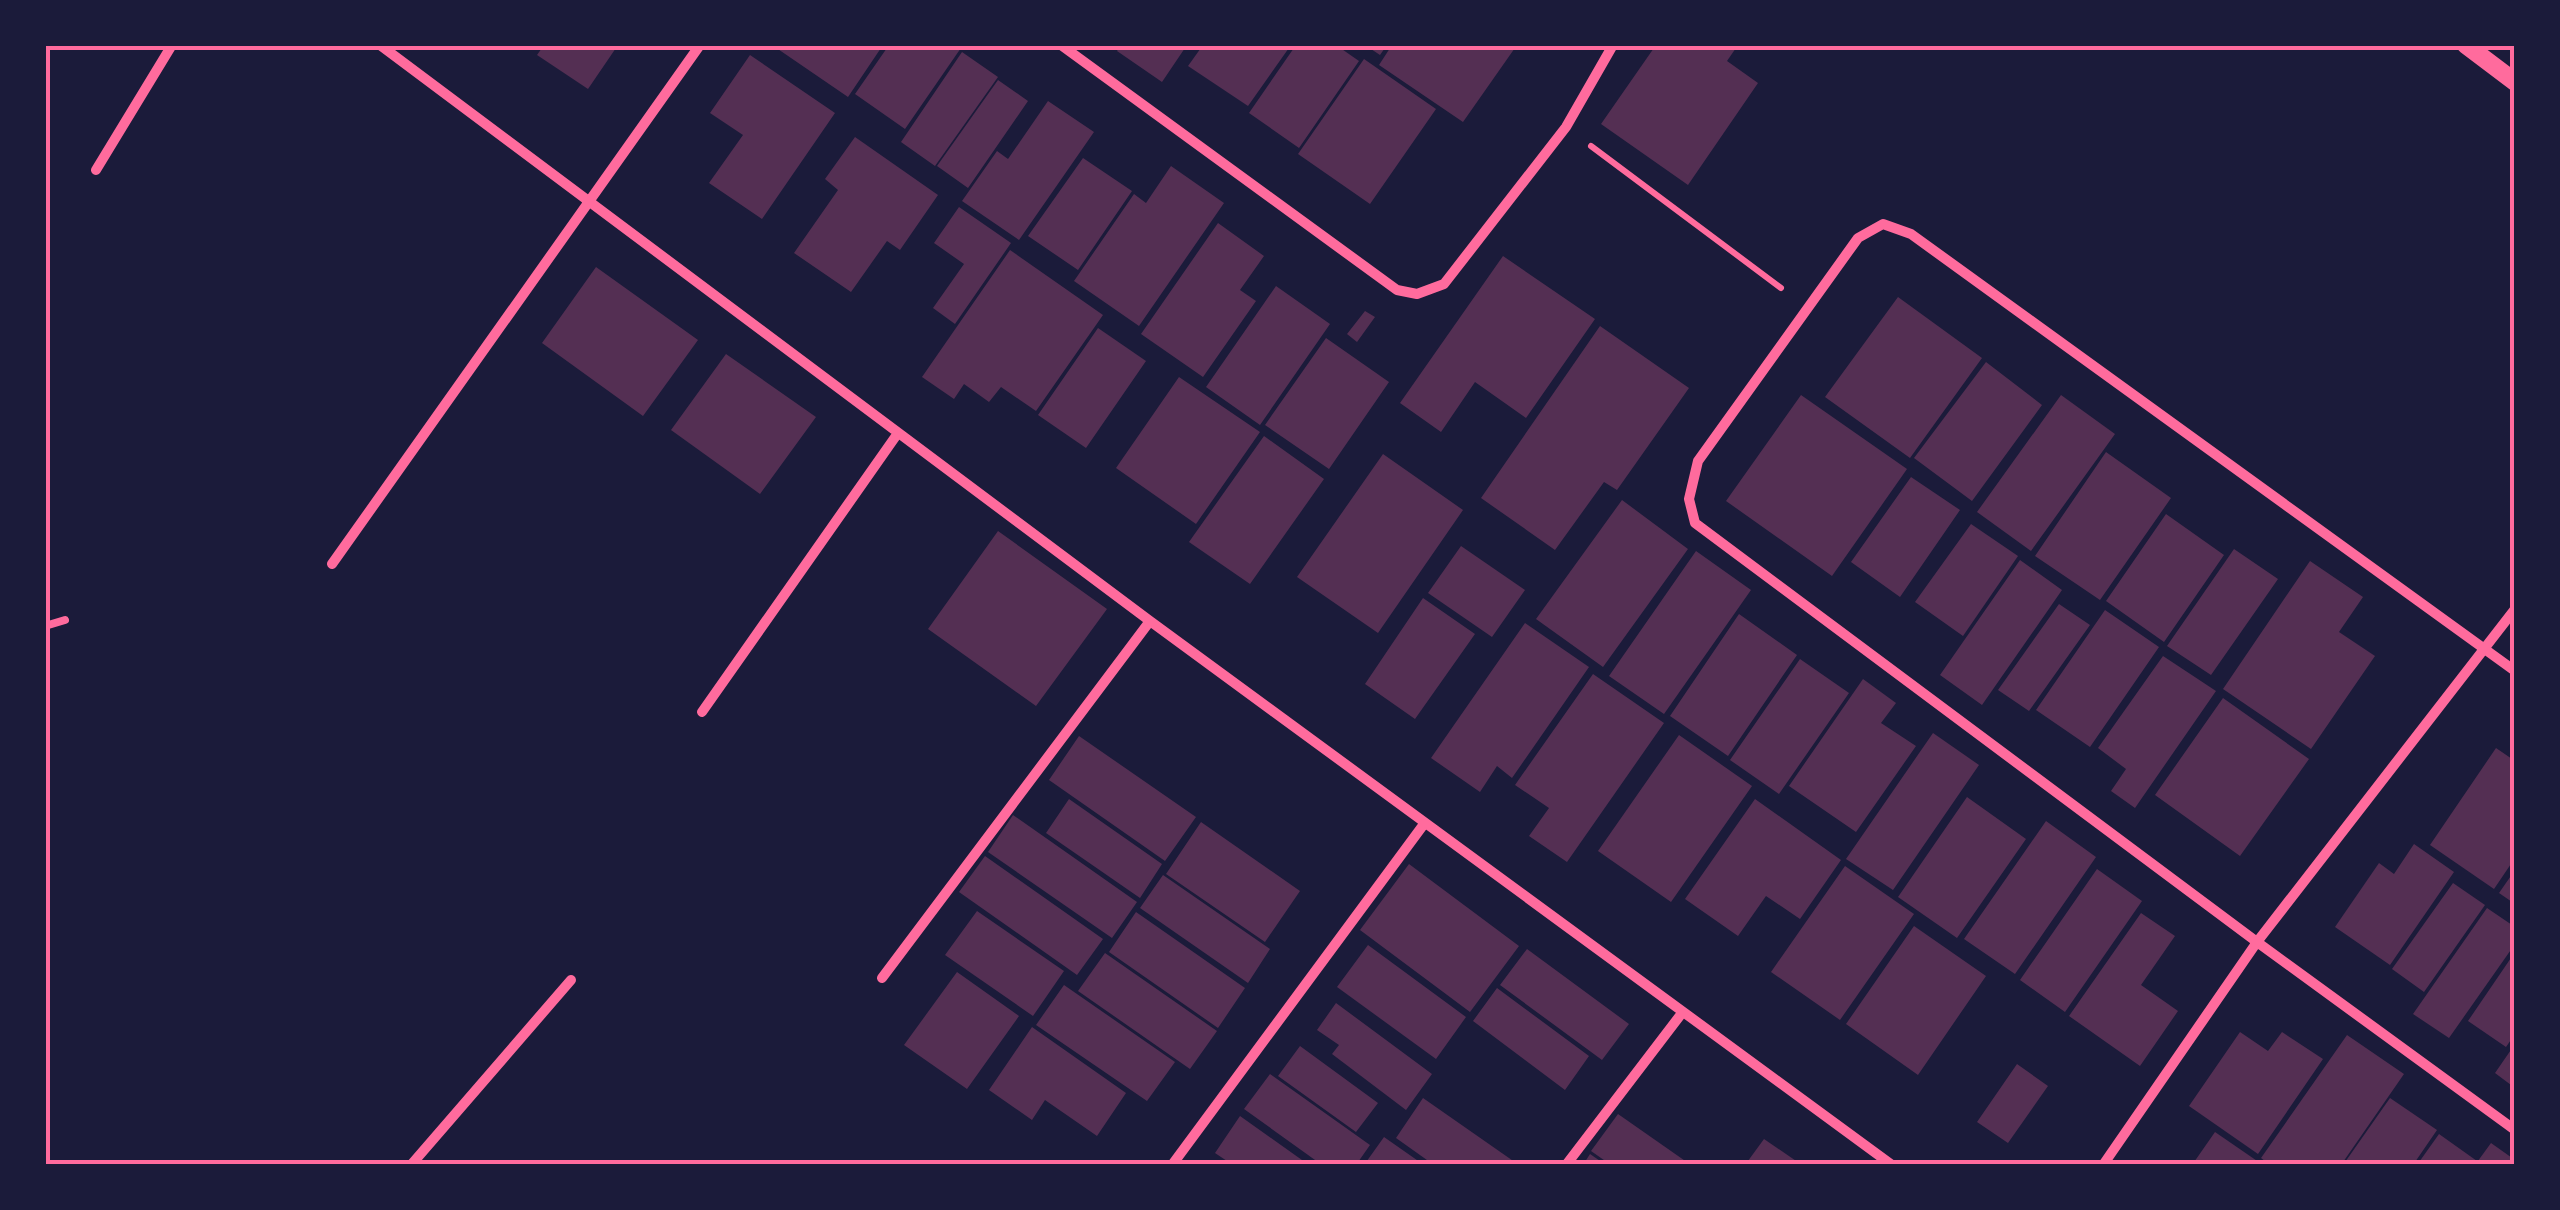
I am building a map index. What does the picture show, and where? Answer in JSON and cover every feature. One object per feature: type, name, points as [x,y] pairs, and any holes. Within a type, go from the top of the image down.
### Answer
[{"type":"street","points":[[96,170],[172,45]]},
{"type":"street","points":[[380,45],[1150,622],[1892,1165]]},
{"type":"street","points":[[332,564],[700,45]]},
{"type":"street","points":[[1061,45],[1397,290],[1418,294],[1444,284],[1566,128],[1612,45]]},
{"type":"street","points":[[2466,45],[2515,82]]},
{"type":"street","points":[[2515,671],[1911,234],[1884,224],[1858,238],[1698,460],[1689,500],[1696,523],[2256,942],[2515,1130]]},
{"type":"street","points":[[702,712],[898,433]]},
{"type":"street","points":[[2103,1165],[2256,942],[2515,609]]},
{"type":"street","points":[[882,978],[1150,622]]},
{"type":"street","points":[[1172,1165],[1424,824]]},
{"type":"street","points":[[411,1165],[571,980]]},
{"type":"street","points":[[1566,1165],[1682,1012]]},
{"type":"lane","points":[[45,626],[65,620]]},
{"type":"path","points":[[1566,128],[1806,307]]},
{"type":"building","points":[[544,45],[618,45],[588,89],[537,55]]},
{"type":"building","points":[[772,45],[883,45],[848,97]]},
{"type":"building","points":[[889,45],[963,45],[905,129],[855,94]]},
{"type":"building","points":[[1121,45],[1187,45],[1162,82],[1117,51]]},
{"type":"building","points":[[1203,45],[1291,45],[1248,106],[1188,66]]},
{"type":"building","points":[[1296,45],[1336,45],[1359,61],[1299,148],[1249,113]]},
{"type":"building","points":[[1365,45],[1387,45],[1380,55]]},
{"type":"building","points":[[1392,45],[1517,45],[1463,122],[1379,65]]},
{"type":"building","points":[[1656,45],[1738,45],[1727,61],[1758,83],[1688,185],[1601,124]]},
{"type":"building","points":[[962,52],[998,77],[935,166],[901,142]]},
{"type":"building","points":[[750,55],[835,113],[762,219],[709,183],[743,135],[710,113]]},
{"type":"building","points":[[1364,59],[1436,109],[1370,204],[1298,154]]},
{"type":"building","points":[[998,80],[1028,101],[968,188],[937,166]]},
{"type":"building","points":[[1048,101],[1094,132],[1019,240],[962,201],[997,151],[1008,159]]},
{"type":"building","points":[[855,137],[938,195],[900,250],[887,241],[851,292],[794,253],[838,190],[825,179]]},
{"type":"building","points":[[1083,158],[1132,191],[1078,270],[1028,236]]},
{"type":"building","points":[[1171,166],[1224,203],[1139,326],[1074,281],[1134,194],[1146,203]]},
{"type":"building","points":[[959,207],[1011,243],[955,324],[933,308],[964,264],[934,243]]},
{"type":"building","points":[[1218,223],[1264,256],[1240,290],[1256,301],[1203,377],[1141,334]]},
{"type":"building","points":[[1010,250],[1103,315],[1036,411],[1001,387],[989,402],[964,384],[954,399],[922,377]]},
{"type":"building","points":[[1503,256],[1595,319],[1526,418],[1475,382],[1441,432],[1400,403]]},
{"type":"building","points":[[596,267],[698,340],[643,416],[542,343]]},
{"type":"building","points":[[1276,286],[1330,324],[1260,425],[1206,387]]},
{"type":"building","points":[[1898,297],[1982,358],[1910,458],[1825,397]]},
{"type":"building","points":[[1365,311],[1375,317],[1357,342],[1347,334]]},
{"type":"building","points":[[1600,326],[1689,388],[1617,490],[1604,482],[1555,550],[1481,498]]},
{"type":"building","points":[[1098,328],[1146,361],[1086,448],[1038,415]]},
{"type":"building","points":[[1326,338],[1389,382],[1329,469],[1265,425]]},
{"type":"building","points":[[726,354],[816,417],[760,494],[671,430]]},
{"type":"building","points":[[1986,362],[2042,405],[1972,501],[1914,458]]},
{"type":"building","points":[[1179,377],[1260,432],[1196,524],[1116,468]]},
{"type":"building","points":[[1801,395],[1907,469],[1832,576],[1726,501]]},
{"type":"building","points":[[2061,395],[2115,434],[2031,551],[1977,512]]},
{"type":"building","points":[[1264,436],[1324,479],[1250,584],[1189,542]]},
{"type":"building","points":[[2106,452],[2171,498],[2100,600],[2035,556]]},
{"type":"building","points":[[1383,454],[1463,510],[1378,633],[1297,577]]},
{"type":"building","points":[[1911,477],[1960,510],[1900,597],[1851,562]]},
{"type":"building","points":[[1622,500],[1688,549],[1603,667],[1536,619]]},
{"type":"building","points":[[2166,514],[2224,555],[2164,642],[2106,601]]},
{"type":"building","points":[[1971,524],[2018,556],[1963,636],[1915,602]]},
{"type":"building","points":[[998,531],[1107,609],[1036,706],[928,629]]},
{"type":"building","points":[[1461,546],[1525,590],[1492,637],[1428,593]]},
{"type":"building","points":[[2234,549],[2278,579],[2211,675],[2167,646]]},
{"type":"building","points":[[1696,551],[1751,590],[1664,714],[1609,676]]},
{"type":"building","points":[[2020,560],[2062,590],[1982,705],[1940,675]]},
{"type":"building","points":[[2310,561],[2363,597],[2339,632],[2375,656],[2311,749],[2223,689]]},
{"type":"building","points":[[1423,598],[1475,634],[1415,719],[1365,684]]},
{"type":"building","points":[[2059,604],[2090,625],[2029,711],[1998,690]]},
{"type":"building","points":[[2105,610],[2159,647],[2090,747],[2036,710]]},
{"type":"building","points":[[1739,614],[1797,655],[1728,756],[1670,716]]},
{"type":"building","points":[[1525,623],[1589,667],[1512,778],[1497,766],[1480,792],[1431,758]]},
{"type":"building","points":[[2163,656],[2216,691],[2135,808],[2111,791],[2126,769],[2098,748]]},
{"type":"building","points":[[1800,659],[1849,693],[1779,794],[1730,760]]},
{"type":"building","points":[[1593,674],[1664,723],[1567,862],[1529,836],[1549,808],[1515,785]]},
{"type":"building","points":[[1863,679],[1896,703],[1881,723],[1916,746],[1856,832],[1789,786]]},
{"type":"building","points":[[2223,698],[2309,759],[2240,856],[2155,795]]},
{"type":"building","points":[[1933,733],[1979,765],[1893,890],[1846,859]]},
{"type":"building","points":[[1679,735],[1752,786],[1671,902],[1598,851]]},
{"type":"building","points":[[1079,736],[1196,817],[1165,861],[1049,780]]},
{"type":"building","points":[[2496,748],[2515,761],[2515,858],[2494,889],[2430,845]]},
{"type":"building","points":[[1967,797],[2026,839],[1957,938],[1898,897]]},
{"type":"building","points":[[1069,799],[1162,864],[1140,898],[1046,833]]},
{"type":"building","points":[[1755,799],[1841,860],[1800,919],[1766,896],[1738,936],[1685,899]]},
{"type":"building","points":[[1013,815],[1137,902],[1112,938],[988,852]]},
{"type":"building","points":[[2046,821],[2096,857],[2015,974],[1964,939]]},
{"type":"building","points":[[1201,822],[1300,891],[1265,942],[1166,874]]},
{"type":"building","points":[[2414,844],[2454,872],[2390,965],[2335,927],[2379,863],[2394,874]]},
{"type":"building","points":[[985,856],[1103,939],[1077,975],[959,892]]},
{"type":"building","points":[[1409,864],[1519,946],[1470,1012],[1360,930]]},
{"type":"building","points":[[1845,866],[1914,914],[1840,1020],[1771,972]]},
{"type":"building","points":[[2097,869],[2142,901],[2065,1012],[2020,980]]},
{"type":"building","points":[[2515,870],[2515,904],[2499,893]]},
{"type":"building","points":[[1163,875],[1270,949],[1248,983],[1140,908]]},
{"type":"building","points":[[2453,883],[2485,905],[2424,992],[2392,969]]},
{"type":"building","points":[[2487,908],[2515,927],[2515,944],[2449,1038],[2413,1014]]},
{"type":"building","points":[[977,911],[1064,971],[1033,1016],[945,955]]},
{"type":"building","points":[[1136,912],[1245,988],[1218,1028],[1109,952]]},
{"type":"building","points":[[2141,913],[2175,936],[2141,985],[2178,1011],[2140,1066],[2069,1016]]},
{"type":"building","points":[[1914,926],[1986,976],[1918,1075],[1846,1024]]},
{"type":"building","points":[[1368,945],[1466,1017],[1436,1059],[1337,987]]},
{"type":"building","points":[[1527,949],[1629,1024],[1602,1060],[1500,985]]},
{"type":"building","points":[[2515,952],[2515,1034],[2506,1047],[2468,1021]]},
{"type":"building","points":[[1105,953],[1217,1031],[1190,1069],[1078,991]]},
{"type":"building","points":[[957,972],[1019,1016],[967,1089],[904,1045]]},
{"type":"building","points":[[1064,985],[1175,1062],[1147,1101],[1036,1025]]},
{"type":"building","points":[[1497,988],[1589,1056],[1565,1090],[1473,1021]]},
{"type":"building","points":[[1336,1003],[1432,1074],[1406,1110],[1332,1054],[1339,1045],[1317,1030]]},
{"type":"building","points":[[1032,1027],[1126,1093],[1097,1136],[1045,1100],[1032,1120],[989,1090]]},
{"type":"building","points":[[2240,1032],[2268,1051],[2282,1032],[2323,1059],[2258,1154],[2189,1106]]},
{"type":"building","points":[[2347,1035],[2404,1074],[2341,1165],[2270,1165],[2261,1158]]},
{"type":"building","points":[[2515,1044],[2515,1088],[2495,1073]]},
{"type":"building","points":[[1300,1046],[1378,1103],[1356,1132],[1278,1076]]},
{"type":"building","points":[[2017,1064],[2048,1086],[2008,1143],[1977,1122]]},
{"type":"building","points":[[1270,1074],[1370,1145],[1356,1165],[1322,1165],[1244,1109]]},
{"type":"building","points":[[1423,1098],[1519,1165],[1434,1165],[1396,1138]]},
{"type":"building","points":[[2390,1098],[2437,1130],[2413,1165],[2343,1165]]},
{"type":"building","points":[[1618,1114],[1691,1165],[1611,1165],[1591,1151]]},
{"type":"building","points":[[1240,1116],[1309,1165],[1233,1165],[1215,1153]]},
{"type":"building","points":[[2215,1132],[2263,1165],[2192,1165]]},
{"type":"building","points":[[2439,1134],[2477,1161],[2473,1165],[2417,1165]]},
{"type":"building","points":[[1384,1137],[1424,1165],[1364,1165]]},
{"type":"building","points":[[1764,1139],[1802,1165],[1745,1165]]},
{"type":"building","points":[[2491,1143],[2515,1160],[2515,1165],[2475,1165]]},
{"type":"building","points":[[1590,1154],[1606,1165],[1583,1165]]}]
